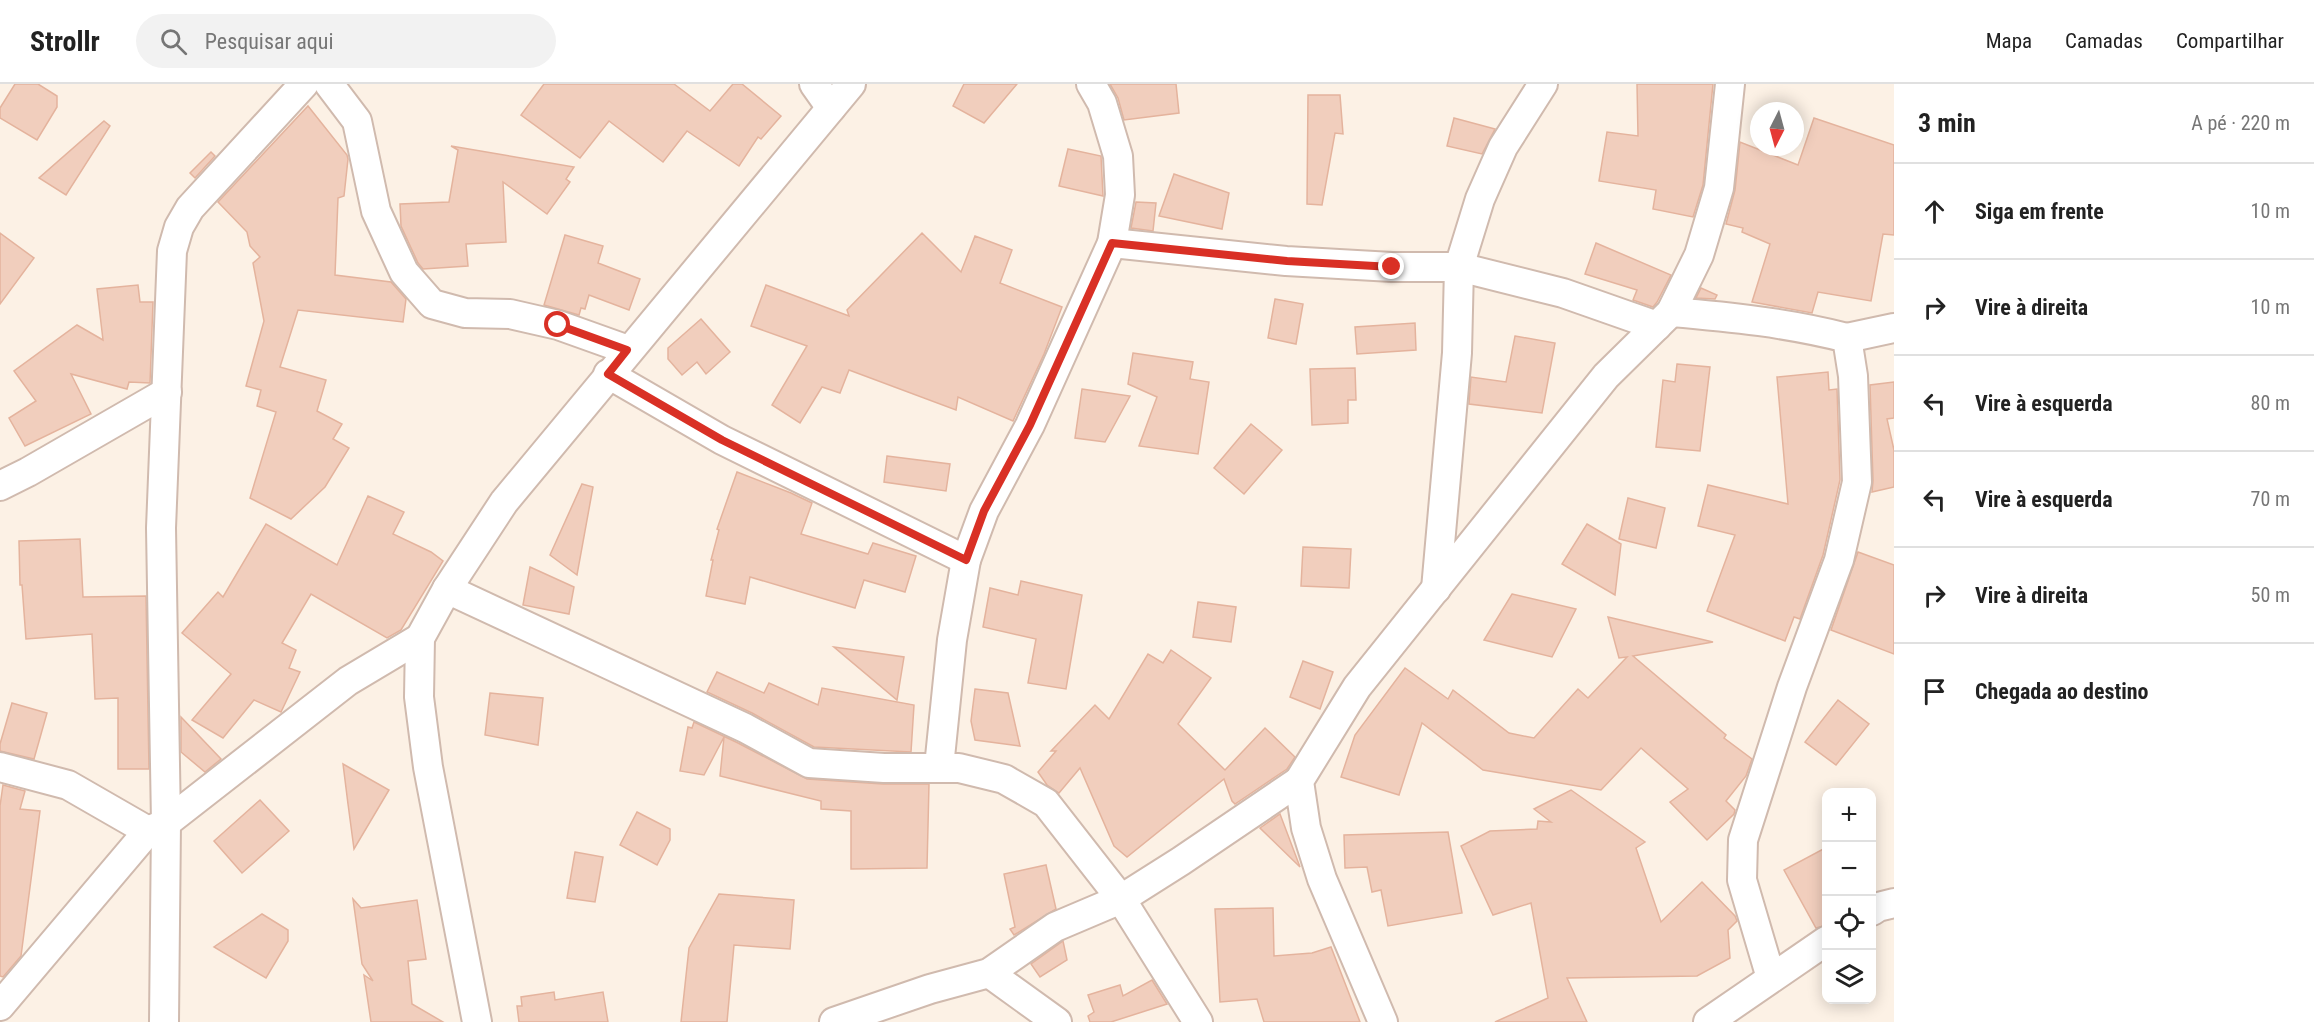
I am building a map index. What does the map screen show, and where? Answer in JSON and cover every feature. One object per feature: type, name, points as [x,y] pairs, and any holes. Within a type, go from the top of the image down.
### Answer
[{"type":"street","points":[[164,1022],[157,827],[161,528],[172,251],[179,227],[190,208],[304,84]]},
{"type":"street","points":[[329,84],[357,121]]},
{"type":"street","points":[[356,84],[357,121],[376,211],[404,272],[432,304],[465,313],[510,314],[558,325],[627,350]]},
{"type":"street","points":[[814,84],[831,108]]},
{"type":"street","points":[[477,1022],[428,767],[419,697],[420,638],[447,589],[504,502],[627,350],[851,84]]},
{"type":"street","points":[[939,767],[952,640],[966,560],[984,511],[1030,425],[1112,243],[1120,195],[1118,156],[1102,104],[1091,84]]},
{"type":"street","points":[[1436,589],[1457,353],[1459,267],[1480,199],[1503,147],[1543,84]]},
{"type":"street","points":[[834,1022],[930,989],[989,973],[1055,927],[1121,899],[1299,781],[1357,687],[1606,376],[1664,319],[1699,255],[1719,189],[1730,84]]},
{"type":"street","points":[[1112,243],[1287,261],[1392,267],[1459,267],[1664,319],[1743,318],[1806,327],[1848,338],[1894,328]]},
{"type":"street","points":[[1771,978],[1742,880],[1743,840],[1792,687],[1839,560],[1857,482],[1853,376],[1848,338]]},
{"type":"street","points":[[608,374],[722,440],[966,560]]},
{"type":"street","points":[[0,486],[167,392]]},
{"type":"street","points":[[447,589],[685,699],[809,762],[884,768],[959,768],[1004,779],[1046,803],[1121,899],[1198,1022]]},
{"type":"street","points":[[0,1006],[157,827],[348,681],[420,638]]},
{"type":"street","points":[[0,767],[68,785],[157,827]]},
{"type":"street","points":[[1299,781],[1306,828],[1322,879],[1383,1022]]},
{"type":"street","points":[[1876,908],[1894,903]]},
{"type":"street","points":[[1708,1022],[1822,944]]},
{"type":"street","points":[[989,973],[1057,1022]]},
{"type":"building","points":[[15,84],[38,84],[57,96],[57,107],[37,140],[0,118],[0,108]]},
{"type":"building","points":[[544,84],[674,84],[710,111],[733,84],[742,84],[781,116],[761,139],[758,137],[739,166],[687,131],[663,162],[609,121],[580,158],[521,115]]},
{"type":"building","points":[[964,84],[1017,84],[984,123],[953,106]]},
{"type":"building","points":[[1110,84],[1176,84],[1179,113],[1124,120],[1118,98]]},
{"type":"building","points":[[1637,84],[1713,84],[1703,185],[1693,217],[1653,209],[1656,190],[1599,181],[1607,132],[1638,136]]},
{"type":"building","points":[[1308,95],[1340,95],[1343,134],[1335,133],[1322,205],[1307,204]]},
{"type":"building","points":[[308,106],[348,159],[344,196],[338,198],[335,275],[391,282],[406,299],[403,322],[298,310],[280,367],[326,380],[317,411],[342,424],[333,439],[349,448],[325,487],[291,519],[250,498],[276,412],[257,406],[261,390],[246,386],[264,321],[253,263],[260,257],[250,246],[247,232],[218,202]]},
{"type":"building","points":[[1454,118],[1495,129],[1482,154],[1447,146]]},
{"type":"building","points":[[1814,118],[1894,145],[1894,235],[1883,234],[1871,301],[1818,292],[1812,313],[1752,302],[1770,244],[1742,232],[1743,228],[1726,224],[1735,190],[1740,142],[1750,146],[1750,156],[1775,156],[1798,165],[1801,156],[1804,156],[1804,147]]},
{"type":"building","points":[[104,121],[110,126],[66,195],[39,178]]},
{"type":"building","points":[[451,146],[574,167],[566,179],[570,182],[547,214],[503,182],[506,242],[466,244],[468,266],[423,269],[401,226],[400,204],[449,202],[458,150]]},
{"type":"building","points":[[1068,149],[1101,156],[1103,196],[1059,186]]},
{"type":"building","points":[[211,152],[215,156],[195,178],[190,173]]},
{"type":"building","points":[[1174,174],[1229,193],[1222,229],[1159,216]]},
{"type":"building","points":[[1136,202],[1156,203],[1153,231],[1131,228]]},
{"type":"building","points":[[0,233],[34,258],[0,304]]},
{"type":"building","points":[[922,233],[961,272],[975,236],[1012,250],[1000,283],[1062,307],[1044,354],[1013,421],[958,397],[956,410],[849,370],[840,393],[822,387],[800,423],[772,405],[807,346],[751,326],[766,285],[849,316],[847,310]]},
{"type":"building","points":[[565,235],[603,246],[598,263],[640,279],[629,310],[589,295],[585,309],[581,308],[579,315],[544,305]]},
{"type":"building","points":[[1596,243],[1671,275],[1653,307],[1633,300],[1637,290],[1585,274]]},
{"type":"building","points":[[138,285],[140,302],[153,302],[150,383],[129,382],[127,389],[71,374],[91,414],[25,446],[9,418],[36,401],[14,371],[77,325],[103,340],[97,289]]},
{"type":"building","points":[[1701,288],[1717,295],[1715,299],[1696,298]]},
{"type":"building","points":[[1275,299],[1303,304],[1296,344],[1268,338]]},
{"type":"building","points":[[701,319],[730,352],[706,374],[697,362],[682,375],[668,359],[668,348]]},
{"type":"building","points":[[1415,323],[1416,350],[1357,354],[1355,327]]},
{"type":"building","points":[[1515,336],[1555,343],[1542,413],[1469,404],[1471,377],[1506,382]]},
{"type":"building","points":[[1133,353],[1193,362],[1190,379],[1209,382],[1198,454],[1139,446],[1157,397],[1128,384]]},
{"type":"building","points":[[1677,364],[1710,367],[1700,451],[1656,447],[1663,380],[1675,382]]},
{"type":"building","points":[[1355,368],[1356,400],[1348,400],[1348,423],[1312,425],[1310,369]]},
{"type":"building","points":[[1828,372],[1829,390],[1837,389],[1840,480],[1823,555],[1800,619],[1794,617],[1785,641],[1707,611],[1735,535],[1698,526],[1708,485],[1788,504],[1777,377]]},
{"type":"building","points":[[1894,382],[1894,418],[1887,419],[1894,450],[1894,487],[1872,492],[1870,385]]},
{"type":"building","points":[[1082,389],[1130,396],[1105,442],[1075,438]]},
{"type":"building","points":[[1251,424],[1282,450],[1244,494],[1214,468]]},
{"type":"building","points":[[887,456],[950,464],[946,491],[884,482]]},
{"type":"building","points":[[737,472],[812,503],[801,534],[868,554],[873,543],[916,556],[905,592],[864,580],[855,608],[750,577],[745,604],[706,596],[713,560],[711,560],[719,530],[717,529]]},
{"type":"building","points":[[582,484],[593,487],[577,575],[550,555]]},
{"type":"building","points":[[368,496],[404,512],[393,534],[431,552],[443,561],[401,630],[387,638],[311,594],[282,643],[296,650],[289,668],[300,672],[281,712],[254,700],[223,738],[192,720],[231,674],[182,633],[218,592],[223,597],[266,524],[337,565]]},
{"type":"building","points":[[1628,498],[1665,508],[1656,548],[1619,539]]},
{"type":"building","points":[[1587,524],[1621,544],[1615,595],[1562,564]]},
{"type":"building","points":[[80,539],[83,597],[146,596],[149,769],[118,769],[118,698],[95,699],[92,634],[26,639],[22,585],[20,585],[19,541]]},
{"type":"building","points":[[1303,547],[1351,549],[1349,588],[1301,586]]},
{"type":"building","points":[[1858,552],[1894,565],[1894,654],[1831,630]]},
{"type":"building","points":[[530,567],[574,587],[569,614],[523,605]]},
{"type":"building","points":[[1021,581],[1082,595],[1066,689],[1028,683],[1036,639],[983,627],[990,588],[1018,595]]},
{"type":"building","points":[[1512,594],[1576,609],[1552,657],[1484,640]]},
{"type":"building","points":[[1198,602],[1236,607],[1231,642],[1193,637]]},
{"type":"building","points":[[1608,617],[1713,642],[1633,656],[1726,735],[1724,738],[1752,759],[1746,776],[1726,801],[1735,810],[1734,814],[1707,840],[1670,802],[1688,789],[1641,748],[1601,790],[1483,770],[1422,723],[1399,795],[1341,777],[1355,735],[1405,668],[1448,699],[1453,690],[1509,733],[1534,738],[1578,689],[1588,698],[1627,657],[1619,658]]},
{"type":"building","points":[[834,647],[904,657],[897,700]]},
{"type":"building","points":[[1171,650],[1211,678],[1178,724],[1225,770],[1265,728],[1295,757],[1287,769],[1235,804],[1224,779],[1127,857],[1114,846],[1080,768],[1059,793],[1047,785],[1038,772],[1056,751],[1051,751],[1095,705],[1109,719],[1148,654],[1163,663]]},
{"type":"building","points":[[1303,661],[1333,672],[1320,709],[1290,697]]},
{"type":"building","points":[[717,672],[764,693],[769,683],[818,705],[822,688],[914,705],[911,752],[814,747],[752,713],[707,692]]},
{"type":"building","points":[[975,689],[1008,693],[1020,746],[975,740],[971,721]]},
{"type":"building","points":[[490,693],[543,698],[538,745],[485,735]]},
{"type":"building","points":[[1838,700],[1869,724],[1836,765],[1805,742]]},
{"type":"building","points":[[12,703],[47,713],[34,759],[0,751]]},
{"type":"building","points":[[181,717],[221,759],[205,772],[181,752]]},
{"type":"building","points":[[694,722],[738,743],[807,779],[883,784],[929,784],[927,868],[851,869],[851,811],[821,809],[821,801],[720,776],[724,737],[704,775],[680,771],[688,727],[692,728]]},
{"type":"building","points":[[343,764],[389,790],[354,849],[348,804]]},
{"type":"building","points":[[3,785],[25,791],[20,809],[40,811],[21,956],[3,977],[0,976],[0,806]]},
{"type":"building","points":[[1571,790],[1645,842],[1636,848],[1661,922],[1702,882],[1735,916],[1737,921],[1728,930],[1730,958],[1697,976],[1567,978],[1587,1022],[1495,1022],[1548,998],[1531,903],[1493,915],[1461,846],[1490,831],[1537,829],[1538,821],[1551,822],[1534,809]]},
{"type":"building","points":[[260,800],[289,831],[242,873],[214,841]]},
{"type":"building","points":[[637,812],[670,829],[670,840],[657,865],[620,845]]},
{"type":"building","points":[[1280,814],[1300,867],[1260,828]]},
{"type":"building","points":[[1448,832],[1462,913],[1388,926],[1381,890],[1372,892],[1367,867],[1345,868],[1344,835]]},
{"type":"building","points":[[1822,850],[1822,926],[1816,928],[1784,870]]},
{"type":"building","points":[[575,852],[603,857],[595,902],[567,898]]},
{"type":"building","points":[[1046,865],[1056,909],[1014,935],[1010,929],[1015,927],[1004,874]]},
{"type":"building","points":[[719,894],[794,900],[790,949],[734,945],[727,1022],[681,1022],[689,948]]},
{"type":"building","points":[[353,899],[361,908],[417,900],[426,959],[408,961],[412,1004],[443,1022],[371,1022],[364,975],[373,981],[362,964]]},
{"type":"building","points":[[1273,908],[1274,956],[1312,953],[1331,947],[1360,1022],[1264,1022],[1257,999],[1220,1002],[1215,909]]},
{"type":"building","points":[[262,914],[288,930],[288,941],[266,978],[214,947]]},
{"type":"building","points":[[1063,941],[1067,960],[1040,977],[1031,964]]},
{"type":"building","points":[[1152,980],[1167,1004],[1111,1022],[1090,1022],[1088,1016],[1094,1012],[1088,995],[1120,985],[1123,996]]},
{"type":"building","points":[[554,992],[555,1000],[603,992],[608,1022],[519,1022],[517,1006],[522,1006],[521,997]]},
{"type":"route","points":[[558,325],[627,350],[608,374],[722,440],[966,560],[984,511],[1030,425],[1112,243],[1287,261],[1392,267]]}]
